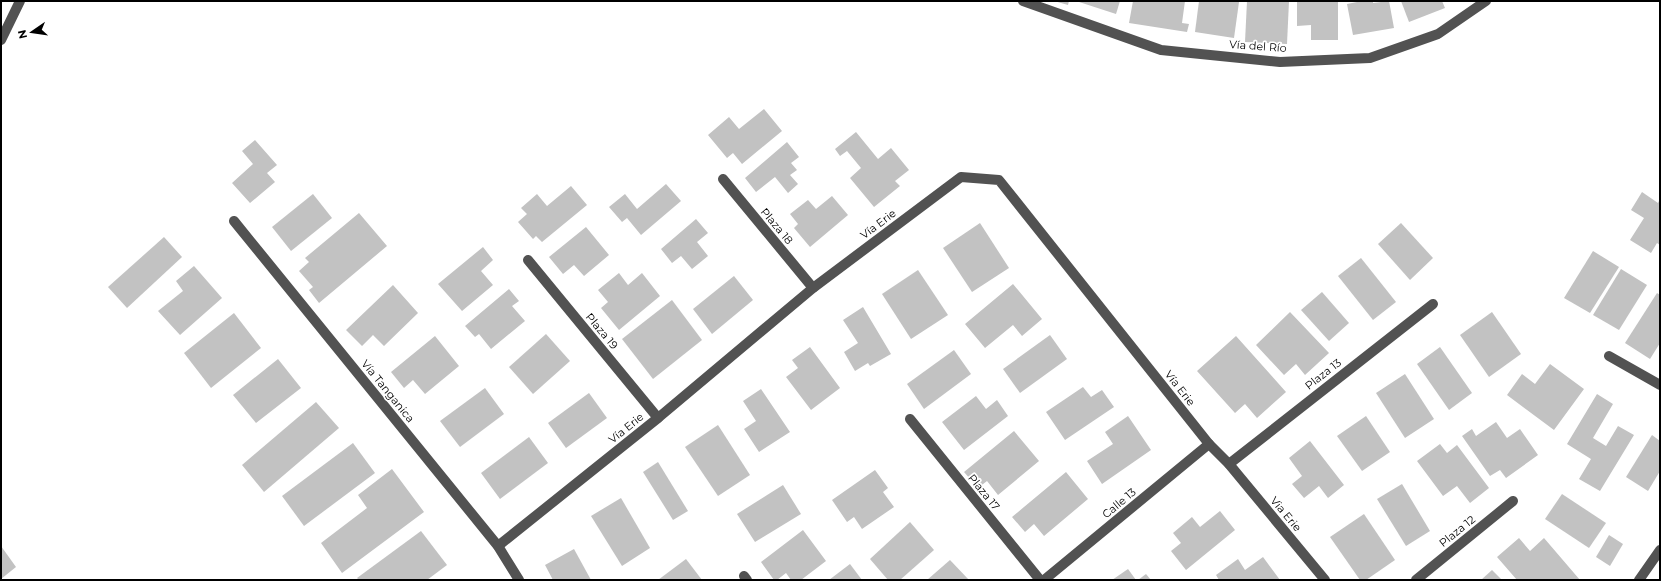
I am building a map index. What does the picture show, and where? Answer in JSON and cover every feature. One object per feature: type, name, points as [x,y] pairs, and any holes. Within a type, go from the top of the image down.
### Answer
[{"type":"street","points":[[1,40],[20,1]]},
{"type":"street","name":"Vía del Río","points":[[1023,1],[1161,50],[1280,62],[1370,58],[1438,34],[1486,1]]},
{"type":"street","name":"Vía Erie","points":[[498,546],[658,418],[813,288],[961,177],[999,180],[1209,444],[1229,464]]},
{"type":"street","name":"Plaza 18","points":[[723,179],[813,288]]},
{"type":"street","name":"Vía Tanganica","points":[[234,221],[498,546],[519,580]]},
{"type":"street","name":"Plaza 19","points":[[528,260],[658,418]]},
{"type":"street","name":"Plaza 13","points":[[1229,464],[1433,304]]},
{"type":"street","points":[[1609,356],[1660,384]]},
{"type":"street","name":"Plaza 17","points":[[910,419],[1040,580]]},
{"type":"street","name":"Calle 13","points":[[1044,580],[1209,444]]},
{"type":"street","name":"Via Erie","points":[[1229,464],[1325,580]]},
{"type":"street","name":"Plaza 12","points":[[1416,580],[1513,501]]},
{"type":"street","points":[[1639,580],[1660,550]]},
{"type":"building","points":[[1054,1],[1069,1],[1068,5]]},
{"type":"building","points":[[1076,1],[1120,1],[1116,14]]},
{"type":"building","points":[[1133,1],[1185,1],[1182,23],[1189,24],[1187,32],[1129,23]]},
{"type":"building","points":[[1199,1],[1239,2],[1234,38],[1195,32]]},
{"type":"building","points":[[1247,1],[1289,1],[1287,44],[1245,42]]},
{"type":"building","points":[[1297,1],[1338,1],[1338,40],[1311,40],[1311,25],[1297,26]]},
{"type":"building","points":[[1357,1],[1373,1],[1373,3],[1389,1],[1394,28],[1353,35],[1347,4]]},
{"type":"building","points":[[1401,1],[1442,1],[1445,8],[1409,22]]},
{"type":"building","points":[[764,109],[782,131],[742,164],[733,153],[727,158],[708,135],[729,117],[739,129]]},
{"type":"building","points":[[856,132],[878,159],[891,148],[909,170],[895,181],[900,186],[874,207],[850,178],[861,168],[847,151],[840,156],[835,149]]},
{"type":"building","points":[[255,140],[277,165],[267,173],[275,182],[250,203],[232,183],[253,164],[242,151]]},
{"type":"building","points":[[787,142],[799,157],[791,163],[797,170],[790,175],[798,184],[788,193],[775,177],[756,192],[745,178]]},
{"type":"building","points":[[666,184],[681,201],[641,235],[627,218],[622,222],[609,207],[625,194],[637,209]]},
{"type":"building","points":[[571,186],[587,205],[542,242],[536,236],[533,239],[518,222],[527,214],[521,208],[537,194],[547,206]]},
{"type":"building","points":[[1642,192],[1658,203],[1660,199],[1660,245],[1657,243],[1651,253],[1630,240],[1644,218],[1631,210]]},
{"type":"building","points":[[313,194],[332,218],[291,251],[272,227]]},
{"type":"building","points":[[832,196],[848,215],[810,247],[794,228],[798,224],[790,214],[808,200],[816,209]]},
{"type":"building","points":[[359,213],[387,246],[319,303],[309,290],[313,287],[299,271],[309,262],[305,258]]},
{"type":"building","points":[[696,219],[708,233],[697,242],[708,256],[692,269],[681,256],[672,263],[661,249]]},
{"type":"building","points":[[980,223],[1009,268],[972,292],[943,248]]},
{"type":"building","points":[[1401,223],[1433,258],[1410,280],[1378,244]]},
{"type":"building","points":[[586,227],[609,255],[584,276],[574,265],[563,274],[549,257]]},
{"type":"building","points":[[164,237],[182,257],[127,308],[108,287]]},
{"type":"building","points":[[483,247],[493,260],[481,271],[493,285],[462,311],[438,284]]},
{"type":"building","points":[[1593,251],[1619,267],[1590,313],[1564,298]]},
{"type":"building","points":[[1361,258],[1396,302],[1373,320],[1338,276]]},
{"type":"building","points":[[194,266],[222,298],[180,335],[158,311],[183,291],[176,281]]},
{"type":"building","points":[[1621,269],[1647,285],[1619,330],[1593,315]]},
{"type":"building","points":[[918,270],[948,315],[911,339],[882,294]]},
{"type":"building","points":[[619,273],[628,285],[642,273],[660,296],[619,330],[601,308],[608,302],[598,290]]},
{"type":"building","points":[[734,276],[753,300],[712,334],[693,309]]},
{"type":"building","points":[[1013,284],[1042,319],[1022,336],[1013,325],[985,348],[965,324]]},
{"type":"building","points":[[393,285],[418,313],[384,346],[373,335],[362,346],[346,330]]},
{"type":"building","points":[[509,289],[519,301],[512,306],[525,321],[491,349],[479,334],[475,337],[465,326]]},
{"type":"building","points":[[1322,292],[1349,323],[1329,341],[1301,310]]},
{"type":"building","points":[[1657,293],[1660,295],[1660,343],[1650,359],[1625,343]]},
{"type":"building","points":[[672,300],[702,340],[653,379],[622,339]]},
{"type":"building","points":[[863,307],[891,354],[870,366],[868,363],[855,371],[844,352],[858,343],[843,320]]},
{"type":"building","points":[[1290,312],[1329,353],[1305,375],[1296,364],[1284,375],[1256,345]]},
{"type":"building","points":[[1492,312],[1521,354],[1489,377],[1460,335]]},
{"type":"building","points":[[234,313],[261,348],[211,388],[184,353]]},
{"type":"building","points":[[546,334],[570,361],[533,394],[509,367]]},
{"type":"building","points":[[1050,335],[1067,359],[1020,393],[1003,369]]},
{"type":"building","points":[[435,336],[459,366],[425,394],[413,380],[404,388],[391,372]]},
{"type":"building","points":[[1236,336],[1286,392],[1257,418],[1245,404],[1235,413],[1197,371]]},
{"type":"building","points":[[810,347],[840,388],[811,410],[786,377],[798,368],[792,360]]},
{"type":"building","points":[[1440,347],[1472,393],[1449,410],[1417,364]]},
{"type":"building","points":[[954,350],[971,374],[924,409],[907,384]]},
{"type":"building","points":[[278,359],[301,388],[256,423],[233,395]]},
{"type":"building","points":[[1550,364],[1584,389],[1554,430],[1507,395],[1522,374],[1535,384]]},
{"type":"building","points":[[1405,374],[1434,419],[1405,438],[1376,393]]},
{"type":"building","points":[[1083,387],[1091,397],[1102,390],[1114,407],[1065,440],[1046,412]]},
{"type":"building","points":[[485,388],[504,414],[460,447],[440,421]]},
{"type":"building","points":[[761,389],[790,432],[759,452],[744,429],[756,421],[743,401]]},
{"type":"building","points":[[589,393],[607,418],[566,448],[548,423]]},
{"type":"building","points":[[1597,394],[1613,404],[1593,438],[1606,446],[1618,426],[1634,435],[1600,491],[1579,479],[1591,459],[1567,444]]},
{"type":"building","points":[[976,396],[986,409],[997,400],[1008,416],[964,450],[942,422]]},
{"type":"building","points":[[316,402],[339,428],[264,492],[242,465]]},
{"type":"building","points":[[1128,416],[1151,450],[1102,484],[1087,461],[1113,444],[1105,432]]},
{"type":"building","points":[[1366,416],[1390,452],[1362,471],[1337,436]]},
{"type":"building","points":[[1496,422],[1507,438],[1520,429],[1538,455],[1506,478],[1500,470],[1490,476],[1462,436],[1472,429],[1476,436]]},
{"type":"building","points":[[718,425],[750,475],[718,496],[685,447]]},
{"type":"building","points":[[1014,431],[1039,461],[998,495],[987,481],[978,488],[964,472]]},
{"type":"building","points":[[1652,435],[1660,441],[1660,471],[1648,491],[1626,477]]},
{"type":"building","points":[[529,437],[548,463],[500,499],[481,473]]},
{"type":"building","points":[[1310,441],[1344,485],[1328,498],[1319,486],[1304,498],[1292,484],[1302,476],[1289,458]]},
{"type":"building","points":[[353,443],[375,473],[304,526],[282,496]]},
{"type":"building","points":[[1440,444],[1447,453],[1457,445],[1489,488],[1470,503],[1457,486],[1443,496],[1417,461]]},
{"type":"building","points":[[658,462],[688,511],[673,520],[643,472]]},
{"type":"building","points":[[392,469],[424,512],[342,573],[321,543],[367,508],[358,495]]},
{"type":"building","points":[[875,470],[888,488],[883,492],[894,507],[862,529],[854,517],[847,522],[832,500]]},
{"type":"building","points":[[1066,472],[1088,499],[1044,536],[1034,524],[1025,532],[1012,517]]},
{"type":"building","points":[[1402,484],[1430,531],[1406,546],[1377,499]]},
{"type":"building","points":[[783,485],[801,514],[755,542],[737,514]]},
{"type":"building","points":[[1562,494],[1606,523],[1589,548],[1545,519]]},
{"type":"building","points":[[621,498],[650,548],[622,566],[591,516]]},
{"type":"building","points":[[1220,511],[1235,530],[1186,570],[1171,551],[1181,543],[1173,533],[1192,517],[1200,527]]},
{"type":"building","points":[[1364,514],[1395,560],[1366,580],[1360,580],[1330,537]]},
{"type":"building","points":[[910,522],[934,550],[900,580],[888,580],[870,559]]},
{"type":"building","points":[[803,530],[826,561],[801,580],[791,580],[786,573],[777,580],[774,580],[761,562]]},
{"type":"building","points":[[421,531],[447,565],[427,580],[359,580],[357,578]]},
{"type":"building","points":[[1609,535],[1623,544],[1610,566],[1596,557]]},
{"type":"building","points":[[1519,538],[1530,551],[1544,538],[1580,580],[1517,580],[1497,557]]},
{"type":"building","points":[[1,546],[16,567],[1,579]]},
{"type":"building","points":[[574,549],[591,580],[553,580],[545,565]]},
{"type":"building","points":[[1263,557],[1280,580],[1219,580],[1216,575],[1238,559],[1245,570]]},
{"type":"building","points":[[686,559],[702,580],[658,580]]},
{"type":"building","points":[[950,560],[969,580],[927,580]]},
{"type":"building","points":[[850,564],[862,580],[829,580]]},
{"type":"building","points":[[1128,569],[1136,580],[1112,580]]},
{"type":"building","points":[[1492,570],[1502,580],[1481,580]]},
{"type":"building","points":[[1146,574],[1151,580],[1138,580]]}]
